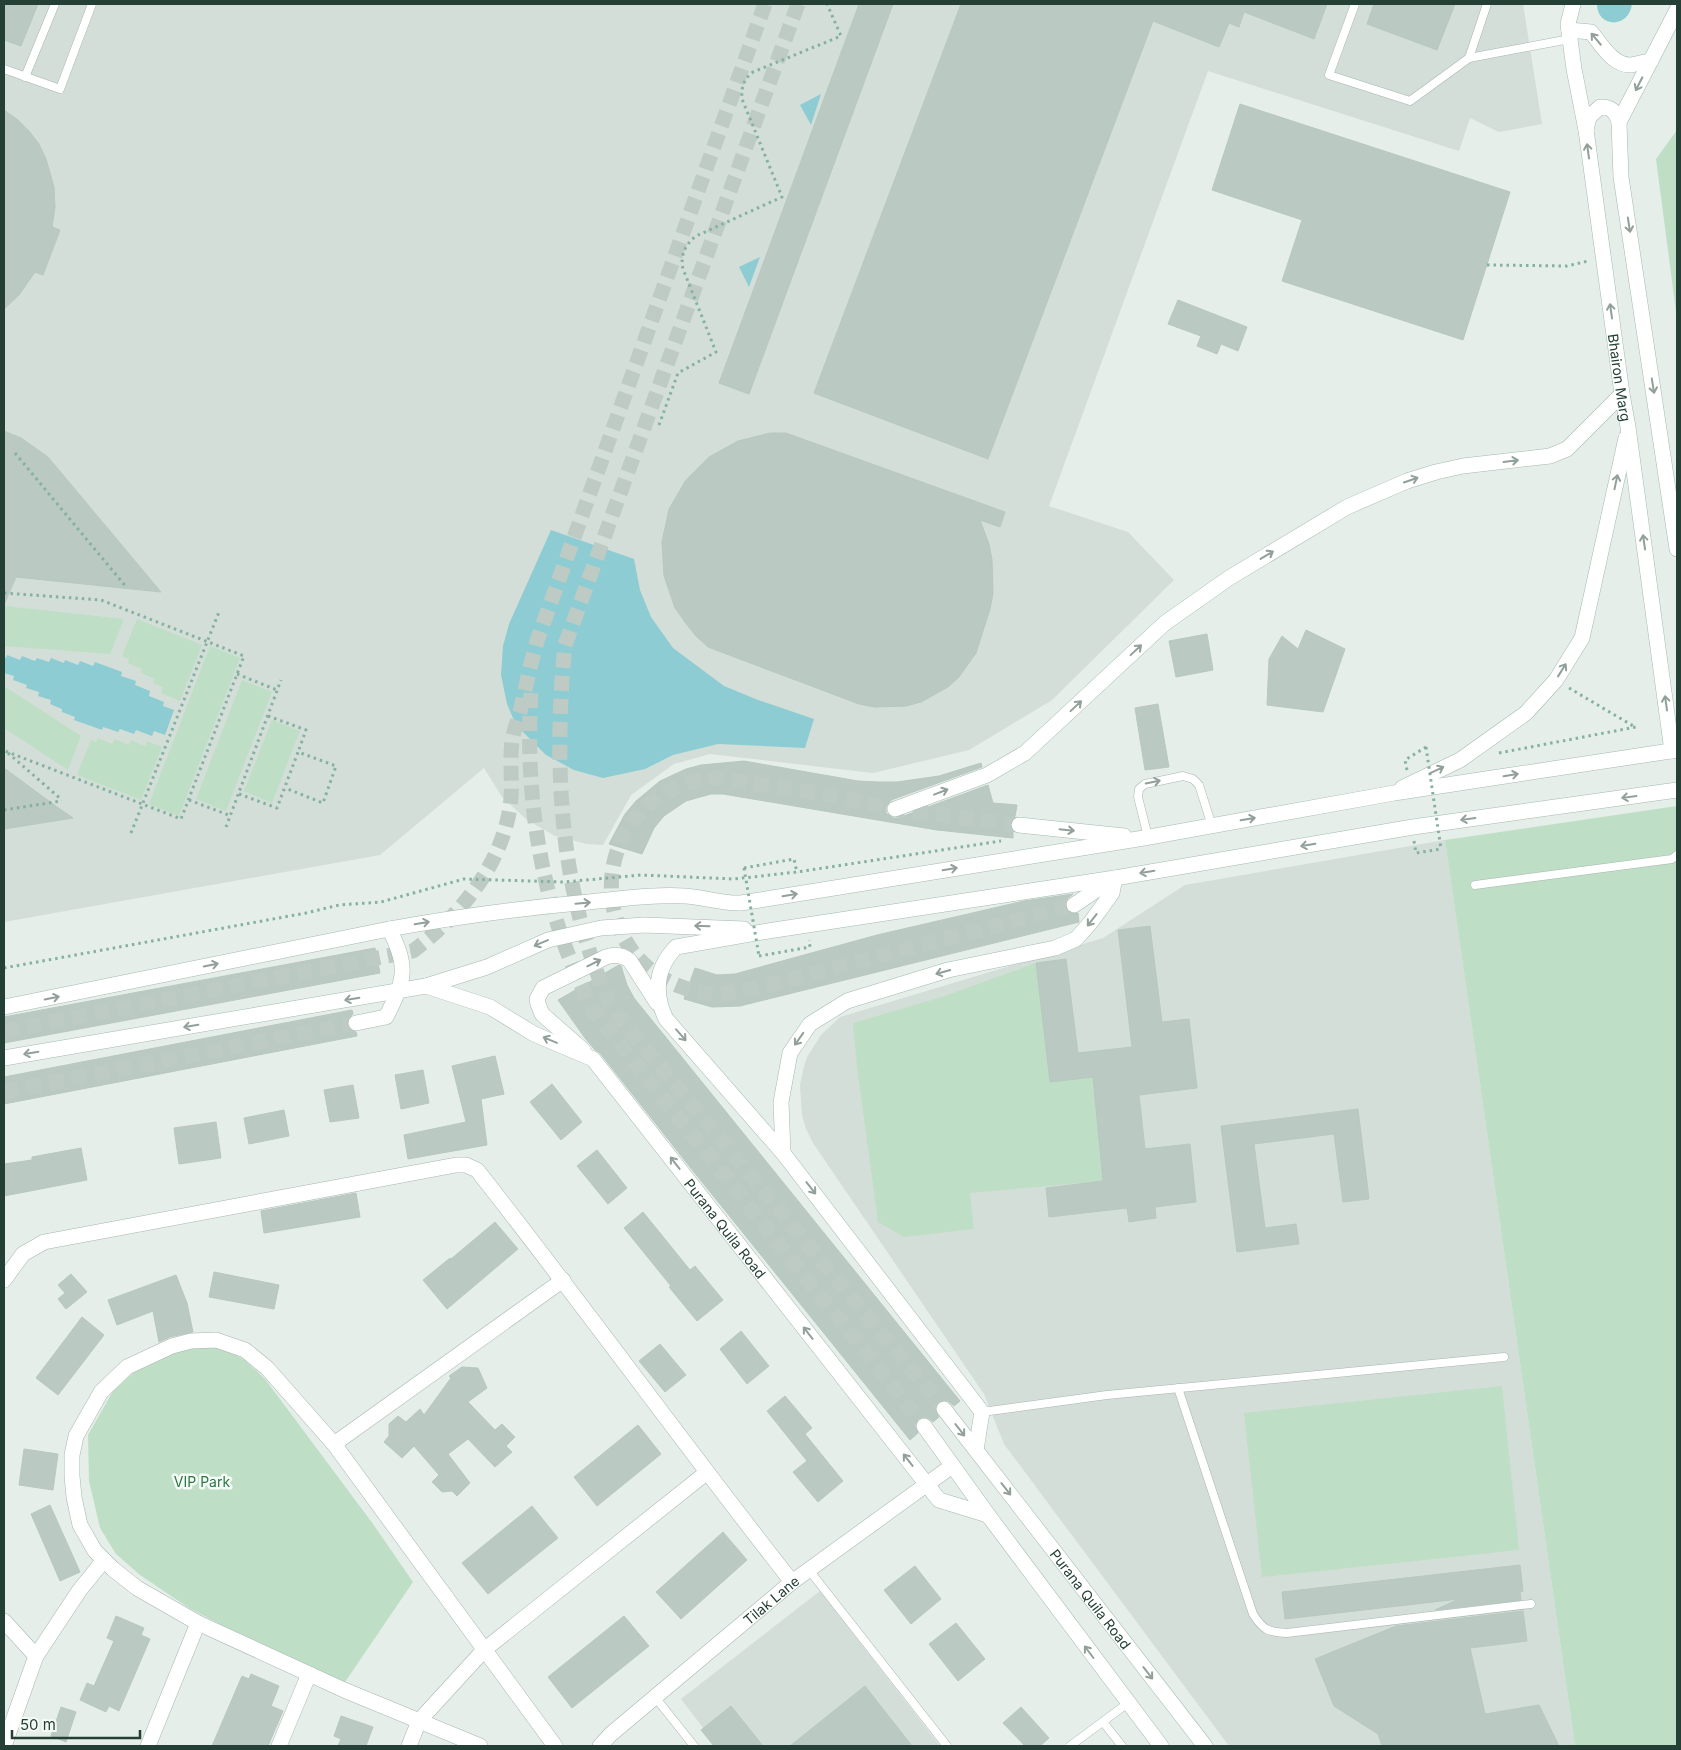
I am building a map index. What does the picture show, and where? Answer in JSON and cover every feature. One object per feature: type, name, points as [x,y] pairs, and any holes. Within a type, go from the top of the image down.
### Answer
[{"type":"main road","points":[[1563,4],[1569,31],[1591,32],[1612,58],[1622,64],[1631,65],[1651,60]]},
{"type":"main road","name":"Bhairon Marg","points":[[1573,4],[1569,31],[1574,69],[1586,130],[1622,394],[1675,751]]},
{"type":"main road","points":[[1619,122],[1677,10]]},
{"type":"main road","points":[[1586,130],[1589,117],[1600,107],[1609,107],[1614,111],[1619,122],[1622,177],[1677,549]]},
{"type":"main road","points":[[895,809],[987,775],[1026,753],[1165,623],[1229,578],[1347,507],[1407,480],[1436,472],[1463,466],[1550,456],[1567,449],[1622,394]]},
{"type":"main road","points":[[1394,793],[1410,783],[1460,760],[1526,713],[1556,680],[1582,638],[1628,427]]},
{"type":"main road","points":[[4,1007],[388,929],[474,915],[632,898],[685,896],[725,904],[741,903],[1146,838],[1394,793],[1675,751]]},
{"type":"main road","points":[[666,1018],[658,998],[659,976],[665,960],[676,947],[768,930],[1114,878],[1412,827],[1677,790]]},
{"type":"main road","points":[[1019,825],[1146,838]]},
{"type":"main road","points":[[1074,905],[1114,878]]},
{"type":"main road","points":[[783,1153],[781,1102],[790,1053],[810,1024],[847,1001],[948,970],[1055,948],[1076,939],[1112,893],[1114,878]]},
{"type":"main road","points":[[4,1058],[426,986],[487,967],[548,940],[601,928],[644,925],[768,930]]},
{"type":"main road","points":[[356,1023],[386,1017],[400,990],[402,959],[388,929]]},
{"type":"main road","points":[[593,1059],[542,1014],[537,999],[543,988],[611,955],[622,956],[633,965],[666,1018],[783,1153],[982,1412],[976,1450]]},
{"type":"main road","name":"Purana Quila Road","points":[[426,986],[490,1007],[534,1034],[593,1059],[939,1500],[988,1515]]},
{"type":"main road","points":[[4,1280],[24,1254],[44,1242],[456,1164],[466,1165],[477,1170],[563,1280],[706,1473],[792,1582]]},
{"type":"main road","points":[[334,1444],[563,1280]]},
{"type":"main road","points":[[480,1746],[309,1674],[198,1623],[137,1588],[104,1560],[88,1541],[80,1526],[72,1476],[72,1455],[76,1436],[101,1392],[127,1367],[155,1353],[191,1341],[216,1340],[245,1350],[267,1368],[334,1444],[555,1746]]},
{"type":"main road","name":"Purana Quila Road","points":[[944,1410],[1205,1746]]},
{"type":"main road","points":[[924,1426],[988,1515],[1161,1746]]},
{"type":"main road","name":"Tilak Lane","points":[[600,1746],[611,1734],[792,1582],[952,1466]]},
{"type":"main road","points":[[409,1746],[419,1721],[484,1650],[706,1473]]},
{"type":"main road","points":[[4,1746],[36,1656],[79,1591],[104,1560]]},
{"type":"main road","points":[[4,1621],[36,1656]]},
{"type":"main road","points":[[148,1746],[198,1623]]},
{"type":"main road","points":[[279,1746],[309,1674]]},
{"type":"lane","points":[[25,77],[55,4]]},
{"type":"lane","points":[[4,69],[60,89],[92,4]]},
{"type":"lane","points":[[1355,4],[1329,75],[1410,100],[1469,58],[1569,31]]},
{"type":"lane","points":[[1469,58],[1487,4]]},
{"type":"lane","points":[[1146,838],[1138,797],[1139,789],[1145,784],[1183,776],[1193,779],[1199,785],[1212,826]]},
{"type":"lane","points":[[1475,885],[1672,859],[1677,855]]},
{"type":"lane","points":[[982,1412],[1107,1395],[1504,1357]]},
{"type":"lane","points":[[1178,1388],[1253,1614],[1261,1627],[1273,1632],[1287,1633],[1531,1604]]},
{"type":"lane","points":[[809,1570],[947,1746]]},
{"type":"lane","points":[[655,1697],[694,1746]]},
{"type":"lane","points":[[1070,1746],[1128,1703]]},
{"type":"lane","points":[[1103,1722],[1122,1746]]},
{"type":"path","points":[[659,425],[678,373],[716,352],[682,269],[682,254],[685,247],[696,236],[782,197],[742,98],[742,86],[753,72],[841,36],[827,4]]},
{"type":"path","points":[[1487,265],[1567,266],[1604,257]]},
{"type":"path","points":[[15,453],[127,588]]},
{"type":"path","points":[[4,593],[101,600],[244,656],[181,819],[5,750]]},
{"type":"path","points":[[131,833],[219,612]]},
{"type":"path","points":[[237,674],[278,690]]},
{"type":"path","points":[[226,827],[281,680]]},
{"type":"path","points":[[1499,753],[1636,727],[1567,687]]},
{"type":"path","points":[[239,794],[277,808],[285,788],[306,730],[268,716]]},
{"type":"path","points":[[1405,760],[1426,747],[1441,849],[1416,853]]},
{"type":"path","points":[[4,810],[62,800],[5,750]]},
{"type":"path","points":[[285,788],[323,802],[333,775],[336,766],[298,752]]},
{"type":"path","points":[[189,800],[231,816]]},
{"type":"path","points":[[794,859],[744,868],[759,956],[810,948]]},
{"type":"shaded area","points":[[4,4],[1523,4],[1542,124],[1499,132],[1470,118],[1459,151],[1208,71],[1049,506],[1128,532],[1174,580],[1052,700],[969,750],[873,773],[710,754],[674,764],[631,795],[603,845],[587,844],[555,836],[527,820],[502,797],[484,768],[380,855],[4,922]]},
{"type":"shaded area","points":[[1445,840],[1575,1746],[1229,1746],[1004,1444],[984,1394],[813,1143],[802,1115],[800,1085],[803,1070],[807,1057],[821,1035],[840,1017],[1103,938],[1185,885]]},
{"type":"shaded area","points":[[820,1591],[940,1746],[717,1746],[681,1699]]},
{"type":"green space","points":[[1677,130],[1677,319],[1656,159]]},
{"type":"green space","points":[[5,606],[124,619],[110,654],[4,646]]},
{"type":"green space","points":[[137,619],[202,645],[180,701],[161,693],[163,687],[153,683],[154,679],[141,673],[142,669],[128,663],[129,659],[122,656]]},
{"type":"green space","points":[[210,646],[240,658],[179,816],[149,804]]},
{"type":"green space","points":[[242,680],[272,692],[226,811],[196,799]]},
{"type":"green space","points":[[4,686],[81,736],[68,770],[4,728]]},
{"type":"green space","points":[[272,720],[300,731],[272,803],[244,791]]},
{"type":"green space","points":[[98,738],[112,744],[115,739],[129,745],[131,740],[145,746],[147,741],[162,747],[141,800],[77,775],[91,740],[96,742]]},
{"type":"green space","points":[[1677,806],[1677,1746],[1575,1746],[1445,840]]},
{"type":"green space","points":[[1036,963],[1050,1082],[1093,1077],[1103,1181],[970,1193],[974,1229],[904,1237],[878,1222],[857,1067],[853,1023],[942,997]]},
{"type":"green space","name":"VIP Park","points":[[205,1338],[245,1360],[265,1379],[373,1524],[413,1582],[343,1685],[293,1663],[189,1608],[140,1575],[116,1554],[100,1528],[89,1481],[88,1435],[113,1391],[147,1361]]},
{"type":"green space","points":[[1502,1386],[1519,1550],[1262,1577],[1244,1413]]},
{"type":"water","points":[[1597,4],[1632,4],[1630,12],[1625,18],[1613,22],[1602,18],[1598,12]]},
{"type":"water","points":[[821,94],[811,125],[800,105]]},
{"type":"water","points":[[760,257],[749,287],[739,267]]},
{"type":"water","points":[[551,530],[634,559],[640,590],[651,617],[673,648],[724,686],[814,719],[805,748],[718,744],[673,755],[645,769],[603,778],[574,770],[546,755],[522,731],[513,718],[507,704],[501,675],[503,646],[509,624]]},
{"type":"water","points":[[7,655],[20,660],[22,656],[35,661],[37,658],[49,662],[51,658],[64,663],[65,660],[78,665],[80,661],[93,666],[95,662],[122,672],[121,676],[136,681],[135,685],[150,691],[149,696],[164,702],[163,706],[174,710],[165,735],[154,731],[152,736],[136,730],[134,734],[120,729],[118,732],[103,727],[102,730],[74,720],[75,717],[62,712],[62,709],[50,704],[51,700],[38,696],[39,692],[26,688],[27,685],[13,680],[14,676],[4,673],[4,657],[6,658]]},
{"type":"building","points":[[4,4],[38,4],[21,46],[4,40]]},
{"type":"building","points":[[859,4],[893,4],[749,394],[719,383]]},
{"type":"building","points":[[961,4],[1327,4],[1314,39],[1244,12],[1239,27],[1229,23],[1219,47],[1153,21],[988,459],[814,393]]},
{"type":"building","points":[[1374,4],[1455,4],[1437,50],[1367,24]]},
{"type":"building","points":[[1240,104],[1510,192],[1463,340],[1282,281],[1302,220],[1212,190]]},
{"type":"building","points":[[4,110],[29,131],[39,144],[46,159],[54,187],[55,207],[52,227],[60,230],[43,275],[35,272],[19,295],[4,309]]},
{"type":"building","points":[[1178,300],[1247,327],[1238,351],[1221,344],[1217,354],[1197,346],[1201,336],[1168,324]]},
{"type":"building","points":[[4,431],[21,438],[48,457],[161,592],[16,577],[4,605]]},
{"type":"building","points":[[770,433],[786,433],[1005,512],[1000,527],[980,520],[989,544],[992,560],[993,593],[990,609],[976,653],[959,677],[948,687],[921,702],[906,706],[875,707],[859,704],[708,647],[695,635],[675,608],[664,576],[662,542],[669,509],[686,480],[709,457],[738,441]]},
{"type":"building","points":[[1306,630],[1345,649],[1323,712],[1267,705],[1269,659],[1282,636],[1298,649]]},
{"type":"building","points":[[1207,634],[1213,670],[1176,677],[1169,641]]},
{"type":"building","points":[[1158,704],[1169,767],[1145,770],[1135,708]]},
{"type":"building","points":[[744,761],[858,781],[878,782],[897,782],[939,776],[981,763],[982,767],[891,800],[886,807],[886,813],[893,818],[898,818],[988,785],[993,803],[1017,805],[1015,816],[1010,824],[1013,838],[937,830],[723,794],[711,794],[686,801],[664,816],[654,828],[642,854],[609,844],[625,814],[636,801],[660,781],[686,769],[701,765]]},
{"type":"building","points":[[4,768],[57,807],[73,818],[4,829]]},
{"type":"building","points":[[1073,894],[1066,900],[1065,906],[1069,913],[1078,913],[1079,922],[740,1006],[712,1007],[684,999],[695,968],[717,975],[735,974],[877,935],[1024,901]]},
{"type":"building","points":[[1150,926],[1162,1022],[1189,1019],[1197,1088],[1139,1095],[1145,1149],[1190,1144],[1196,1202],[1155,1207],[1156,1218],[1129,1222],[1127,1208],[1049,1217],[1046,1188],[1103,1181],[1093,1077],[1050,1082],[1036,963],[1066,959],[1078,1053],[1132,1047],[1118,930]]},
{"type":"building","points":[[375,948],[380,973],[4,1043],[4,1017]]},
{"type":"building","points":[[619,965],[634,998],[960,1401],[954,1406],[947,1400],[939,1401],[935,1410],[939,1417],[933,1422],[927,1417],[918,1419],[915,1426],[918,1433],[910,1440],[600,1053],[585,1038],[558,1000]]},
{"type":"building","points":[[352,1010],[353,1014],[347,1020],[347,1024],[349,1030],[356,1032],[357,1036],[4,1104],[4,1077]]},
{"type":"building","points":[[495,1056],[504,1094],[481,1099],[487,1145],[408,1159],[404,1135],[466,1122],[452,1066]]},
{"type":"building","points":[[423,1070],[429,1103],[401,1109],[395,1075]]},
{"type":"building","points":[[552,1084],[582,1122],[561,1140],[530,1102]]},
{"type":"building","points":[[353,1085],[359,1118],[330,1122],[324,1090]]},
{"type":"building","points":[[1358,1109],[1369,1199],[1343,1202],[1334,1134],[1254,1144],[1265,1228],[1296,1224],[1299,1244],[1237,1252],[1221,1126]]},
{"type":"building","points":[[284,1110],[289,1136],[249,1144],[244,1118]]},
{"type":"building","points":[[216,1122],[221,1158],[179,1164],[174,1128]]},
{"type":"building","points":[[81,1148],[87,1180],[4,1196],[4,1164],[32,1160],[32,1157]]},
{"type":"building","points":[[597,1150],[627,1188],[608,1204],[577,1166]]},
{"type":"building","points":[[356,1193],[360,1217],[264,1233],[261,1211]]},
{"type":"building","points":[[643,1212],[690,1270],[695,1266],[723,1300],[697,1321],[624,1228]]},
{"type":"building","points":[[495,1222],[518,1249],[447,1309],[423,1280]]},
{"type":"building","points":[[214,1272],[279,1285],[274,1309],[209,1297]]},
{"type":"building","points":[[71,1274],[87,1292],[66,1309],[58,1299],[65,1293],[58,1285]]},
{"type":"building","points":[[176,1275],[187,1303],[193,1332],[170,1337],[159,1342],[153,1311],[117,1325],[108,1300]]},
{"type":"building","points":[[82,1317],[104,1335],[58,1395],[36,1378]]},
{"type":"building","points":[[741,1331],[769,1366],[747,1384],[720,1349]]},
{"type":"building","points":[[660,1344],[686,1375],[665,1392],[639,1361]]},
{"type":"building","points":[[462,1367],[478,1368],[487,1388],[468,1402],[495,1430],[502,1424],[515,1437],[506,1446],[512,1452],[495,1467],[468,1439],[448,1454],[470,1483],[457,1496],[452,1491],[442,1492],[432,1482],[439,1475],[414,1446],[402,1458],[384,1442],[389,1436],[389,1424],[398,1416],[406,1422],[420,1409],[424,1415],[451,1378],[449,1376]]},
{"type":"building","points":[[785,1396],[812,1428],[805,1434],[843,1481],[818,1502],[793,1472],[807,1461],[767,1411]]},
{"type":"building","points":[[638,1425],[661,1454],[597,1506],[574,1477]]},
{"type":"building","points":[[24,1449],[58,1454],[53,1490],[19,1485]]},
{"type":"building","points":[[50,1505],[80,1572],[60,1581],[31,1514]]},
{"type":"building","points":[[532,1506],[558,1538],[488,1594],[462,1563]]},
{"type":"building","points":[[723,1532],[747,1560],[681,1619],[656,1592]]},
{"type":"building","points":[[1520,1565],[1523,1591],[1520,1592],[1521,1600],[1435,1610],[1459,1599],[1285,1619],[1282,1592]]},
{"type":"building","points":[[915,1566],[941,1599],[911,1624],[884,1590]]},
{"type":"building","points":[[1523,1611],[1527,1641],[1470,1648],[1485,1714],[1539,1705],[1559,1746],[1382,1746],[1378,1734],[1334,1706],[1315,1659],[1396,1626]]},
{"type":"building","points":[[116,1616],[144,1628],[141,1635],[150,1639],[119,1711],[109,1706],[106,1712],[80,1700],[87,1683],[94,1686],[114,1641],[107,1638]]},
{"type":"building","points":[[624,1616],[649,1646],[572,1708],[548,1677]]},
{"type":"building","points":[[956,1623],[985,1659],[958,1681],[929,1644]]},
{"type":"building","points":[[251,1674],[279,1686],[271,1706],[283,1711],[268,1746],[212,1746],[242,1676],[249,1679]]},
{"type":"building","points":[[865,1686],[912,1746],[790,1746]]},
{"type":"building","points":[[731,1706],[763,1746],[714,1746],[701,1730]]},
{"type":"building","points":[[61,1707],[76,1712],[66,1742],[51,1736]]},
{"type":"building","points":[[1021,1707],[1049,1738],[1040,1746],[1025,1746],[1003,1723]]},
{"type":"building","points":[[341,1716],[373,1727],[366,1746],[338,1746],[341,1739],[334,1736]]},
{"type":"tunnel","points":[[4,1031],[413,951],[430,938],[474,891],[486,873],[504,834],[511,795],[512,741],[537,641],[765,4]]},
{"type":"tunnel","points":[[798,4],[565,645],[560,737],[564,830],[571,876],[581,921],[594,965],[612,1008],[944,1409]]},
{"type":"tunnel","points":[[531,693],[531,775],[534,817],[541,858],[562,938],[577,976],[595,1013],[924,1426]]},
{"type":"tunnel","points":[[1019,825],[895,809],[817,793],[717,778],[672,790],[639,814],[619,846],[611,883],[616,920],[634,953],[664,979],[706,993],[721,994],[766,986],[1074,905]]},
{"type":"tunnel","points":[[4,1092],[356,1023]]}]
